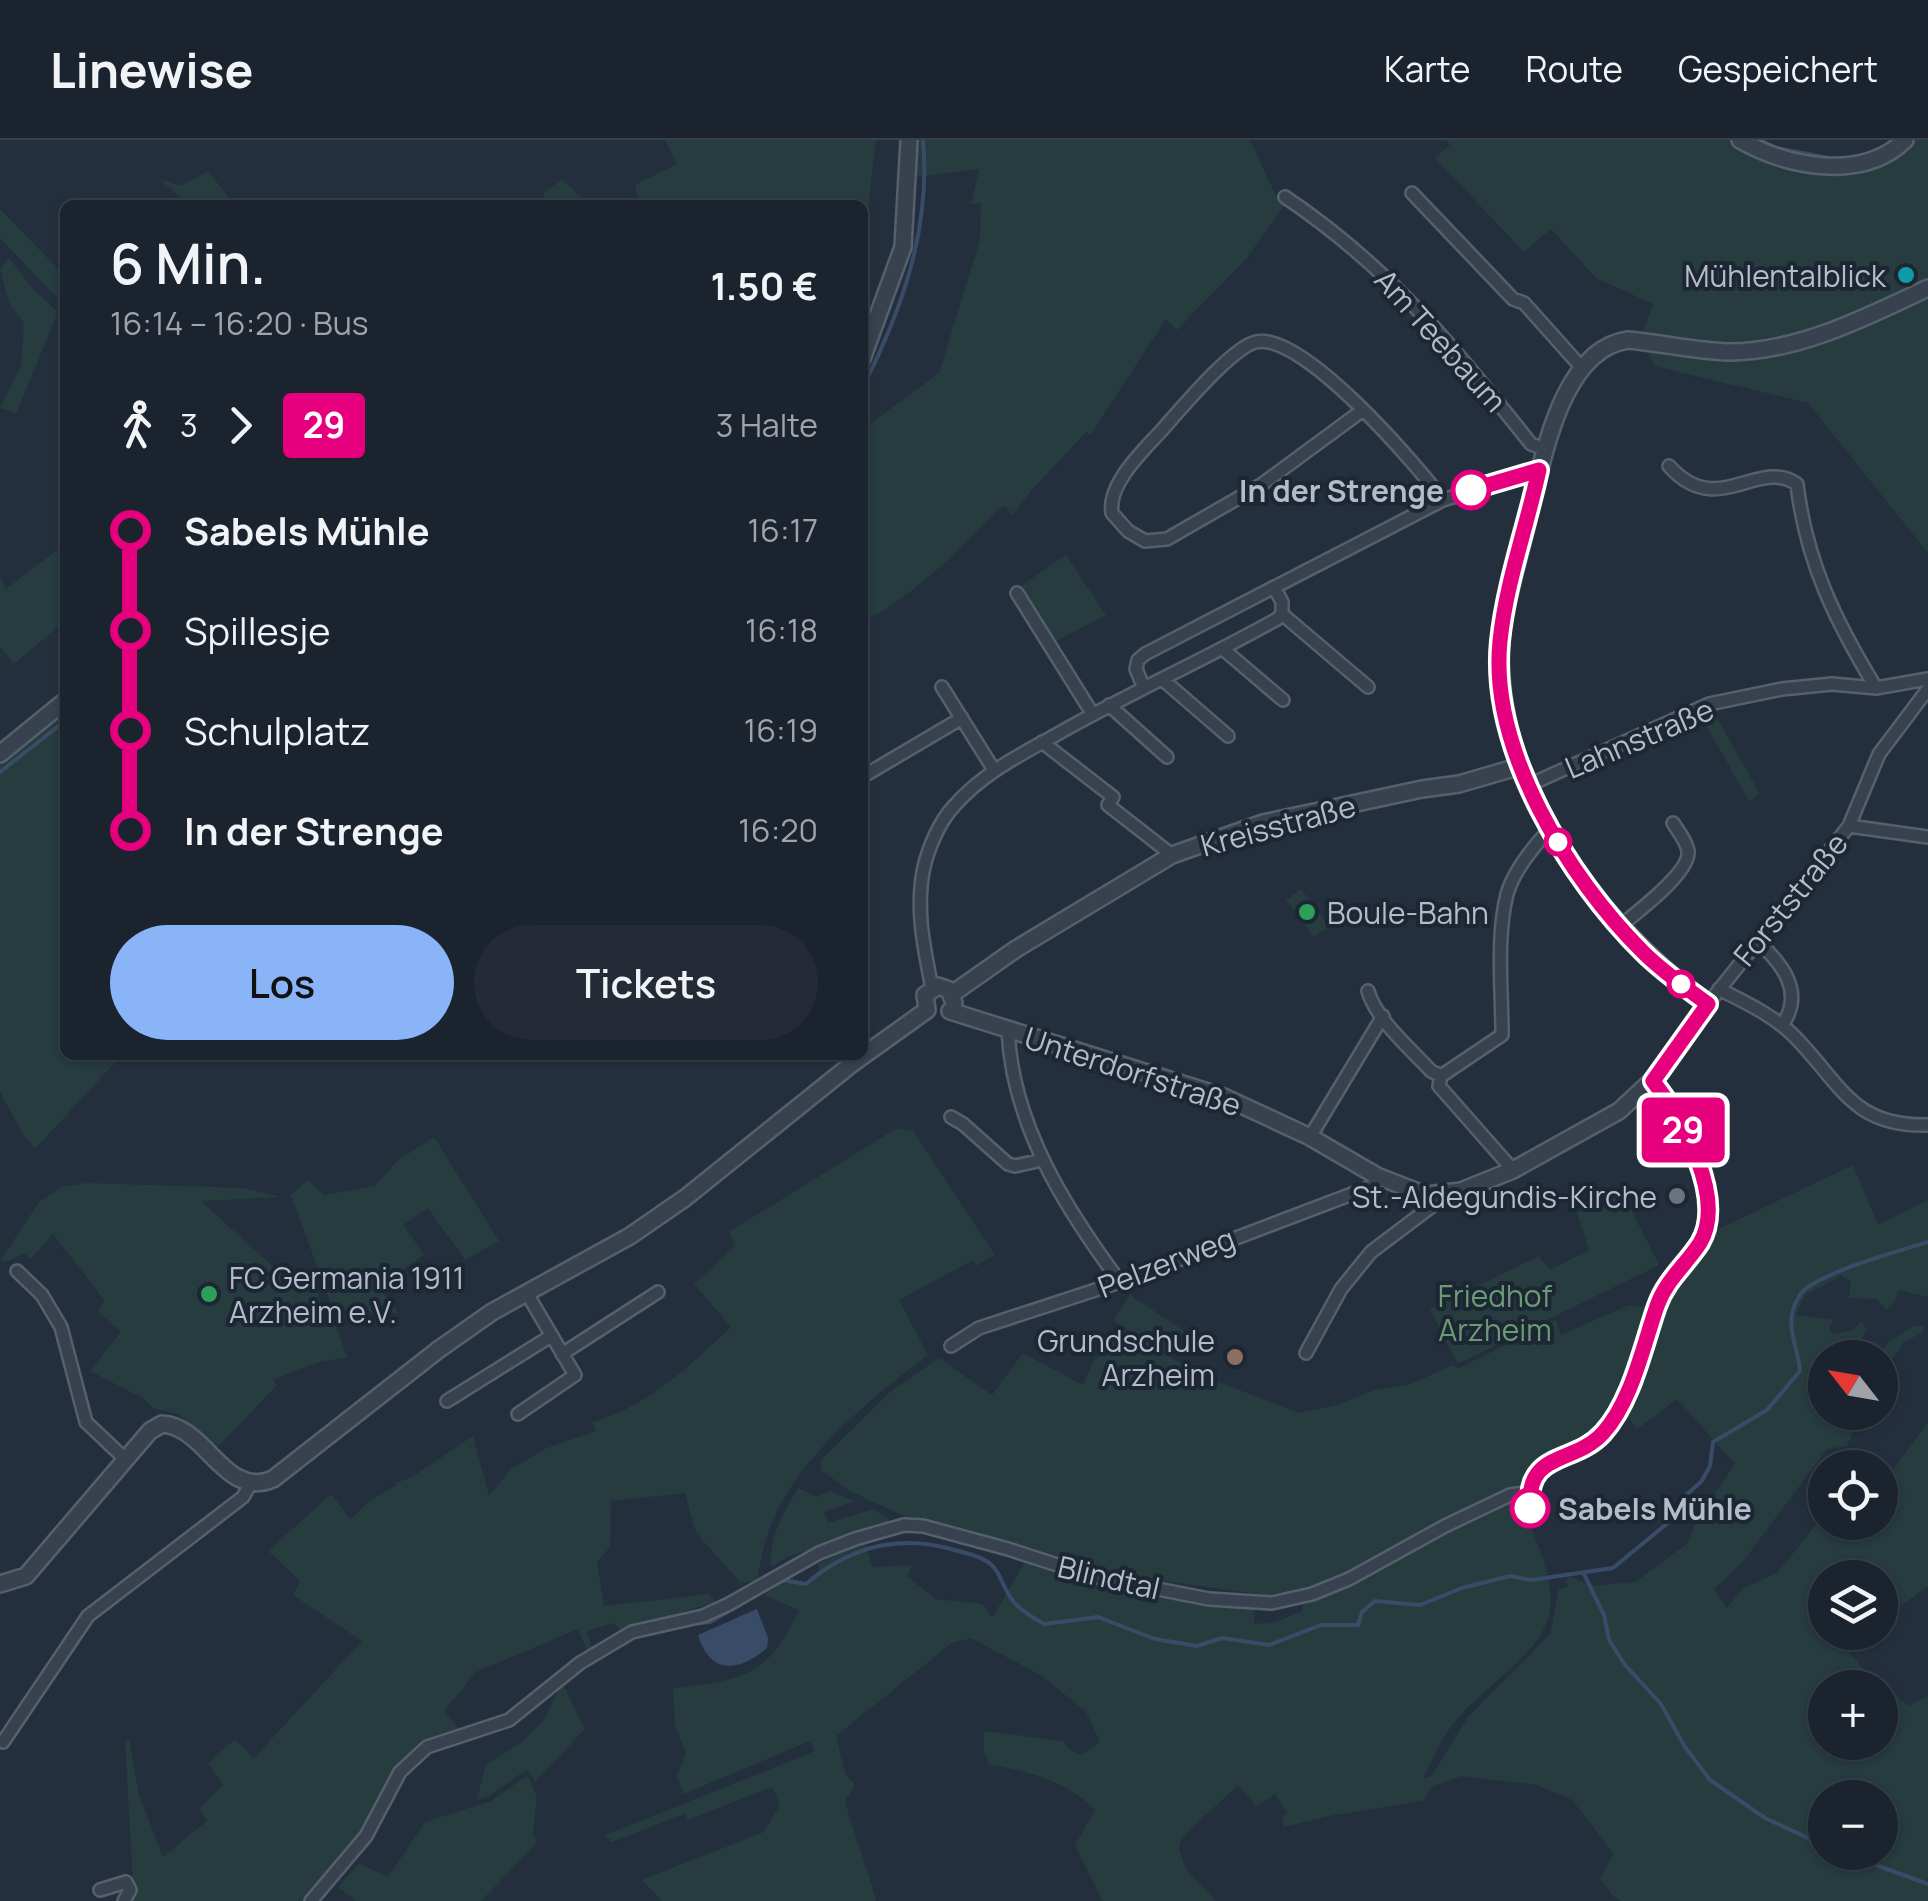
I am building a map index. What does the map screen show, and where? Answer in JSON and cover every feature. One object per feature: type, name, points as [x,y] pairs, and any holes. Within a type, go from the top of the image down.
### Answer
[{"type":"street","points":[[868,344],[904,247],[909,140]]},
{"type":"street","points":[[1740,140],[1788,159],[1840,166],[1876,161],[1905,140]]},
{"type":"street","points":[[1412,194],[1502,288],[1524,304],[1582,368]]},
{"type":"street","name":"Am Teebaum","points":[[1286,197],[1320,221],[1409,298],[1457,350],[1531,444],[1545,449]]},
{"type":"street","points":[[1306,1353],[1342,1290],[1372,1252],[1432,1206],[1434,1195],[1461,1191],[1513,1170],[1619,1112],[1653,1081],[1708,1004],[1656,964],[1586,885],[1550,828],[1529,785],[1504,703],[1499,645],[1539,470],[1554,420],[1582,368],[1612,342],[1628,340],[1729,352],[1793,342],[1832,331],[1928,288]]},
{"type":"street","points":[[1364,410],[1261,485],[1167,539],[1145,541],[1128,531],[1112,513],[1112,498],[1148,446],[1198,390],[1247,345],[1274,342],[1292,350],[1364,410],[1409,454],[1443,500]]},
{"type":"street","points":[[1670,466],[1697,489],[1777,478],[1797,484],[1802,526],[1822,586],[1839,627],[1876,688]]},
{"type":"street","points":[[1143,686],[1136,669],[1145,654],[1443,500],[1539,470]]},
{"type":"street","points":[[1512,478],[1533,497]]},
{"type":"street","points":[[1274,587],[1282,602],[1282,614],[1368,687]]},
{"type":"street","points":[[1018,592],[1092,714]]},
{"type":"street","points":[[932,988],[920,920],[925,864],[953,807],[994,770],[1282,614]]},
{"type":"street","points":[[1223,649],[1283,700]]},
{"type":"street","points":[[1162,678],[1228,736]]},
{"type":"street","name":"Lahnstraße","points":[[1529,785],[1709,704],[1782,689],[1832,684],[1876,688],[1928,679]]},
{"type":"street","points":[[942,687],[994,770]]},
{"type":"street","name":"Forststraße","points":[[1708,1004],[1849,826],[1879,754],[1928,689]]},
{"type":"street","points":[[0,754],[60,705]]},
{"type":"street","points":[[1109,705],[1167,757]]},
{"type":"street","points":[[868,773],[962,718]]},
{"type":"street","points":[[1042,742],[1113,797],[1108,805],[1172,855]]},
{"type":"street","name":"Kreisstraße","points":[[951,1003],[1016,949],[1172,855],[1263,823],[1422,788],[1460,784],[1521,766]]},
{"type":"street","points":[[1619,926],[1656,896],[1686,862],[1687,847],[1673,823]]},
{"type":"street","points":[[1849,826],[1928,837]]},
{"type":"street","points":[[1441,1076],[1502,1035],[1507,895],[1514,878],[1550,828]]},
{"type":"street","points":[[1757,942],[1775,960],[1793,989],[1792,1005],[1782,1025]]},
{"type":"street","points":[[944,987],[951,1003],[938,1016],[927,1010],[925,995],[932,988],[944,987]]},
{"type":"street","points":[[1718,989],[1782,1025],[1852,1104],[1889,1123],[1928,1125]]},
{"type":"street","points":[[1368,991],[1383,1016],[1431,1071],[1441,1076]]},
{"type":"street","name":"Unterdorfstraße","points":[[951,1003],[1008,1030],[1184,1082],[1310,1137],[1377,1176],[1408,1190],[1434,1195]]},
{"type":"street","points":[[868,1052],[927,1010]]},
{"type":"street","points":[[1310,1137],[1383,1016]]},
{"type":"street","points":[[1008,1030],[1016,1078],[1042,1160],[1076,1223],[1120,1282]]},
{"type":"street","points":[[0,1582],[26,1576],[150,1430],[167,1424],[183,1429],[231,1473],[251,1483],[273,1479],[438,1350],[526,1292],[630,1236],[686,1198],[857,1060]]},
{"type":"street","points":[[1441,1076],[1440,1086],[1513,1170]]},
{"type":"street","name":"Blindtal","points":[[311,1901],[366,1836],[400,1772],[427,1747],[508,1720],[580,1663],[632,1632],[702,1616],[819,1553],[855,1539],[904,1526],[923,1526],[1008,1548],[1091,1576],[1208,1599],[1272,1603],[1312,1594],[1349,1579],[1501,1499],[1530,1492],[1542,1467],[1584,1448],[1611,1422],[1623,1400],[1662,1291],[1700,1243],[1704,1232],[1708,1206],[1701,1168],[1653,1081]]},
{"type":"street","points":[[952,1118],[1008,1164],[1042,1160]]},
{"type":"street","name":"Pelzerweg","points":[[951,1346],[979,1328],[1120,1282],[1373,1186],[1377,1176]]},
{"type":"street","points":[[16,1271],[49,1304],[61,1327],[86,1422],[125,1460]]},
{"type":"street","points":[[518,1414],[575,1375],[526,1292]]},
{"type":"street","points":[[562,1354],[658,1292]]},
{"type":"street","points":[[448,1401],[551,1336]]},
{"type":"street","points":[[3,1742],[88,1616],[242,1498],[251,1483]]},
{"type":"street","points":[[100,1890],[126,1882],[130,1890],[124,1901]]},
{"type":"green space","points":[[665,140],[876,140],[868,210],[868,200],[639,200],[635,185],[677,164]]},
{"type":"green space","points":[[914,140],[1250,140],[1277,198],[1285,204],[1246,259],[1177,330],[1166,319],[1091,434],[1086,432],[1013,515],[1005,506],[998,509],[935,572],[868,619],[868,425],[939,373],[980,240],[981,203],[971,204],[979,169],[914,177]]},
{"type":"green space","points":[[1446,140],[1730,140],[1767,163],[1846,175],[1878,169],[1913,140],[1928,140],[1928,281],[1834,322],[1782,338],[1723,344],[1642,334],[1653,304],[1596,278],[1551,229],[1524,252],[1435,158],[1450,145]]},
{"type":"green space","points":[[208,171],[231,200],[183,200],[159,179],[181,186]]},
{"type":"green space","points":[[562,179],[584,200],[547,200],[542,195]]},
{"type":"green space","points":[[0,209],[60,271],[60,301],[0,238]]},
{"type":"green space","points":[[9,258],[33,289],[58,312],[16,414],[0,408],[21,366],[24,323],[9,303],[0,269]]},
{"type":"green space","points":[[1928,296],[1928,553],[1808,403],[1654,366],[1646,347],[1722,358],[1835,337]]},
{"type":"green space","points":[[60,548],[60,625],[14,664],[0,646],[0,577],[6,589]]},
{"type":"green space","points":[[1066,555],[1106,615],[1053,643],[1022,585]]},
{"type":"green space","points":[[1709,704],[1760,794],[1749,801],[1697,709]]},
{"type":"green space","points":[[60,710],[60,1060],[117,1060],[35,1149],[0,1092],[0,760]]},
{"type":"green space","points":[[1301,889],[1329,926],[1314,937],[1286,900]]},
{"type":"green space","points":[[897,1128],[913,1131],[995,1255],[976,1266],[973,1260],[899,1300],[928,1355],[857,1413],[794,1483],[767,1536],[758,1574],[761,1580],[741,1583],[696,1533],[685,1493],[611,1501],[610,1547],[597,1562],[604,1606],[709,1594],[715,1602],[622,1631],[613,1623],[587,1631],[592,1648],[588,1652],[578,1629],[476,1672],[444,1711],[461,1731],[423,1747],[366,1831],[305,1901],[134,1901],[125,1741],[129,1740],[139,1795],[163,1857],[207,1821],[199,1808],[223,1785],[208,1763],[235,1739],[254,1758],[362,1641],[293,1595],[300,1581],[268,1551],[331,1494],[350,1519],[396,1483],[412,1477],[473,1436],[489,1496],[511,1469],[547,1448],[596,1431],[592,1422],[650,1395],[731,1327],[694,1284],[735,1246],[729,1232]]},
{"type":"green space","points":[[434,1137],[499,1241],[465,1260],[428,1208],[403,1225],[424,1254],[379,1288],[399,1313],[342,1310],[331,1304],[291,1195],[308,1180],[324,1195],[375,1186],[397,1161]]},
{"type":"green space","points":[[1853,1165],[1878,1225],[1928,1200],[1928,1297],[1898,1290],[1894,1303],[1886,1310],[1877,1299],[1849,1298],[1851,1281],[1841,1276],[1805,1295],[1796,1315],[1833,1320],[1829,1331],[1837,1334],[1853,1330],[1861,1321],[1866,1328],[1861,1340],[1808,1340],[1808,1430],[1854,1430],[1847,1446],[1808,1450],[1808,1474],[1742,1563],[1714,1589],[1727,1608],[1742,1589],[1777,1573],[1808,1535],[1808,1540],[1898,1540],[1898,1463],[1928,1422],[1928,1586],[1898,1608],[1898,1560],[1808,1560],[1808,1650],[1847,1650],[1864,1670],[1808,1670],[1808,1760],[1898,1760],[1898,1697],[1909,1706],[1928,1696],[1928,1901],[1622,1901],[1614,1897],[1600,1878],[1614,1854],[1572,1800],[1536,1785],[1461,1776],[1432,1787],[1423,1801],[1283,1827],[1287,1813],[1275,1794],[1257,1807],[1238,1785],[1193,1827],[1179,1848],[1185,1868],[1216,1901],[1103,1901],[1075,1845],[1095,1810],[1059,1784],[989,1764],[984,1749],[984,1731],[1063,1741],[1070,1750],[1082,1755],[1100,1742],[1086,1712],[1042,1676],[971,1638],[952,1643],[836,1736],[845,1773],[855,1785],[845,1801],[876,1901],[662,1901],[642,1880],[764,1832],[780,1805],[772,1787],[688,1820],[685,1814],[611,1842],[605,1835],[815,1751],[810,1741],[684,1794],[677,1776],[686,1753],[675,1726],[673,1688],[735,1678],[763,1662],[776,1650],[799,1610],[764,1595],[784,1581],[807,1585],[819,1576],[818,1564],[864,1540],[872,1567],[912,1565],[907,1576],[935,1599],[982,1604],[992,1618],[1025,1562],[1109,1587],[1255,1607],[1254,1624],[1276,1622],[1302,1611],[1304,1601],[1456,1524],[1508,1501],[1522,1505],[1549,1582],[1546,1624],[1526,1654],[1452,1726],[1423,1779],[1432,1776],[1468,1717],[1550,1634],[1559,1589],[1569,1586],[1565,1580],[1572,1577],[1591,1586],[1635,1582],[1688,1543],[1695,1522],[1735,1464],[1677,1399],[1637,1429],[1622,1410],[1664,1294],[1708,1234]]},
{"type":"green space","points":[[86,1183],[242,1188],[282,1197],[201,1201],[291,1283],[311,1276],[325,1315],[335,1323],[347,1357],[316,1363],[273,1380],[277,1385],[217,1448],[178,1414],[155,1409],[141,1397],[90,1371],[121,1332],[97,1311],[105,1301],[53,1234],[31,1259],[24,1253],[7,1262],[0,1261],[39,1202],[62,1187]]},
{"type":"green space","name":"Friedhof Arzheim","points":[[1620,1188],[1659,1265],[1458,1364],[1430,1309],[1539,1256],[1550,1270],[1589,1250],[1577,1213]]},
{"type":"green space","points":[[1130,1295],[1184,1331],[1168,1356],[1206,1377],[1298,1413],[1333,1406],[1375,1390],[1407,1385],[1454,1365],[1457,1369],[1556,1320],[1561,1335],[1629,1305],[1642,1307],[1654,1302],[1626,1384],[1602,1431],[1574,1449],[1547,1457],[1526,1481],[1341,1578],[1273,1596],[1097,1572],[1011,1543],[908,1518],[850,1491],[821,1470],[821,1460],[889,1393],[939,1358],[992,1395],[1023,1353],[1083,1385],[1118,1327],[1149,1344],[1113,1320]]},
{"type":"green space","points":[[1913,1326],[1925,1326],[1922,1333],[1904,1342],[1898,1351],[1898,1340],[1892,1340]]},
{"type":"green space","points":[[798,1488],[817,1497],[830,1491],[854,1501],[824,1512],[828,1523],[873,1509],[894,1523],[787,1557],[771,1567],[775,1535]]},
{"type":"green space","points":[[562,1682],[585,1729],[535,1782],[527,1769],[488,1797],[477,1800],[485,1766],[523,1741],[544,1720]]},
{"type":"green space","points":[[525,1777],[537,1798],[533,1833],[537,1843],[481,1901],[356,1901],[338,1887],[359,1863],[388,1877],[425,1822],[491,1801]]},
{"type":"water","points":[[757,1609],[768,1638],[767,1648],[736,1665],[726,1666],[710,1657],[698,1635]]},
{"type":"waterway","points":[[868,376],[901,299],[918,237],[923,140]]},
{"type":"waterway","points":[[1760,140],[1776,148],[1834,159]]},
{"type":"waterway","points":[[0,772],[60,725]]},
{"type":"waterway","points":[[692,1624],[710,1622],[783,1580],[806,1584],[856,1553],[892,1544],[931,1545],[984,1560],[996,1570],[1016,1605],[1044,1624],[1098,1617],[1155,1639],[1197,1646],[1222,1638],[1269,1645],[1321,1625],[1358,1625],[1362,1612],[1375,1601],[1420,1605],[1462,1588],[1510,1576],[1531,1580],[1613,1568],[1669,1522],[1686,1495],[1701,1482],[1710,1466],[1713,1442],[1767,1410],[1800,1371],[1792,1318],[1804,1290],[1846,1269],[1928,1242]]},
{"type":"waterway","points":[[1584,1574],[1604,1615],[1609,1640],[1625,1665],[1661,1704],[1685,1747],[1710,1780],[1765,1818],[1808,1838]]},
{"type":"waterway","points":[[1890,1870],[1928,1884]]},
{"type":"bus line","name":"29","points":[[1471,490],[1539,470],[1499,645],[1508,727],[1529,785],[1558,842],[1610,916],[1656,964],[1708,1004],[1653,1081],[1701,1168],[1708,1206],[1704,1232],[1700,1243],[1662,1291],[1623,1400],[1611,1422],[1584,1448],[1542,1467],[1532,1485],[1530,1508]]},
{"type":"place","name":"Mühlentalblick","points":[[1906,275]]},
{"type":"place","name":"In der Strenge","points":[[1471,490]]},
{"type":"place","name":"Boule-Bahn","points":[[1307,912]]},
{"type":"place","name":"St.-Aldegundis-Kirche","points":[[1677,1196]]},
{"type":"place","name":"FC Germania 1911 Arzheim e.V.","points":[[209,1294]]},
{"type":"place","name":"Grundschule Arzheim","points":[[1235,1357]]},
{"type":"place","name":"Sabels Mühle","points":[[1530,1508]]}]
